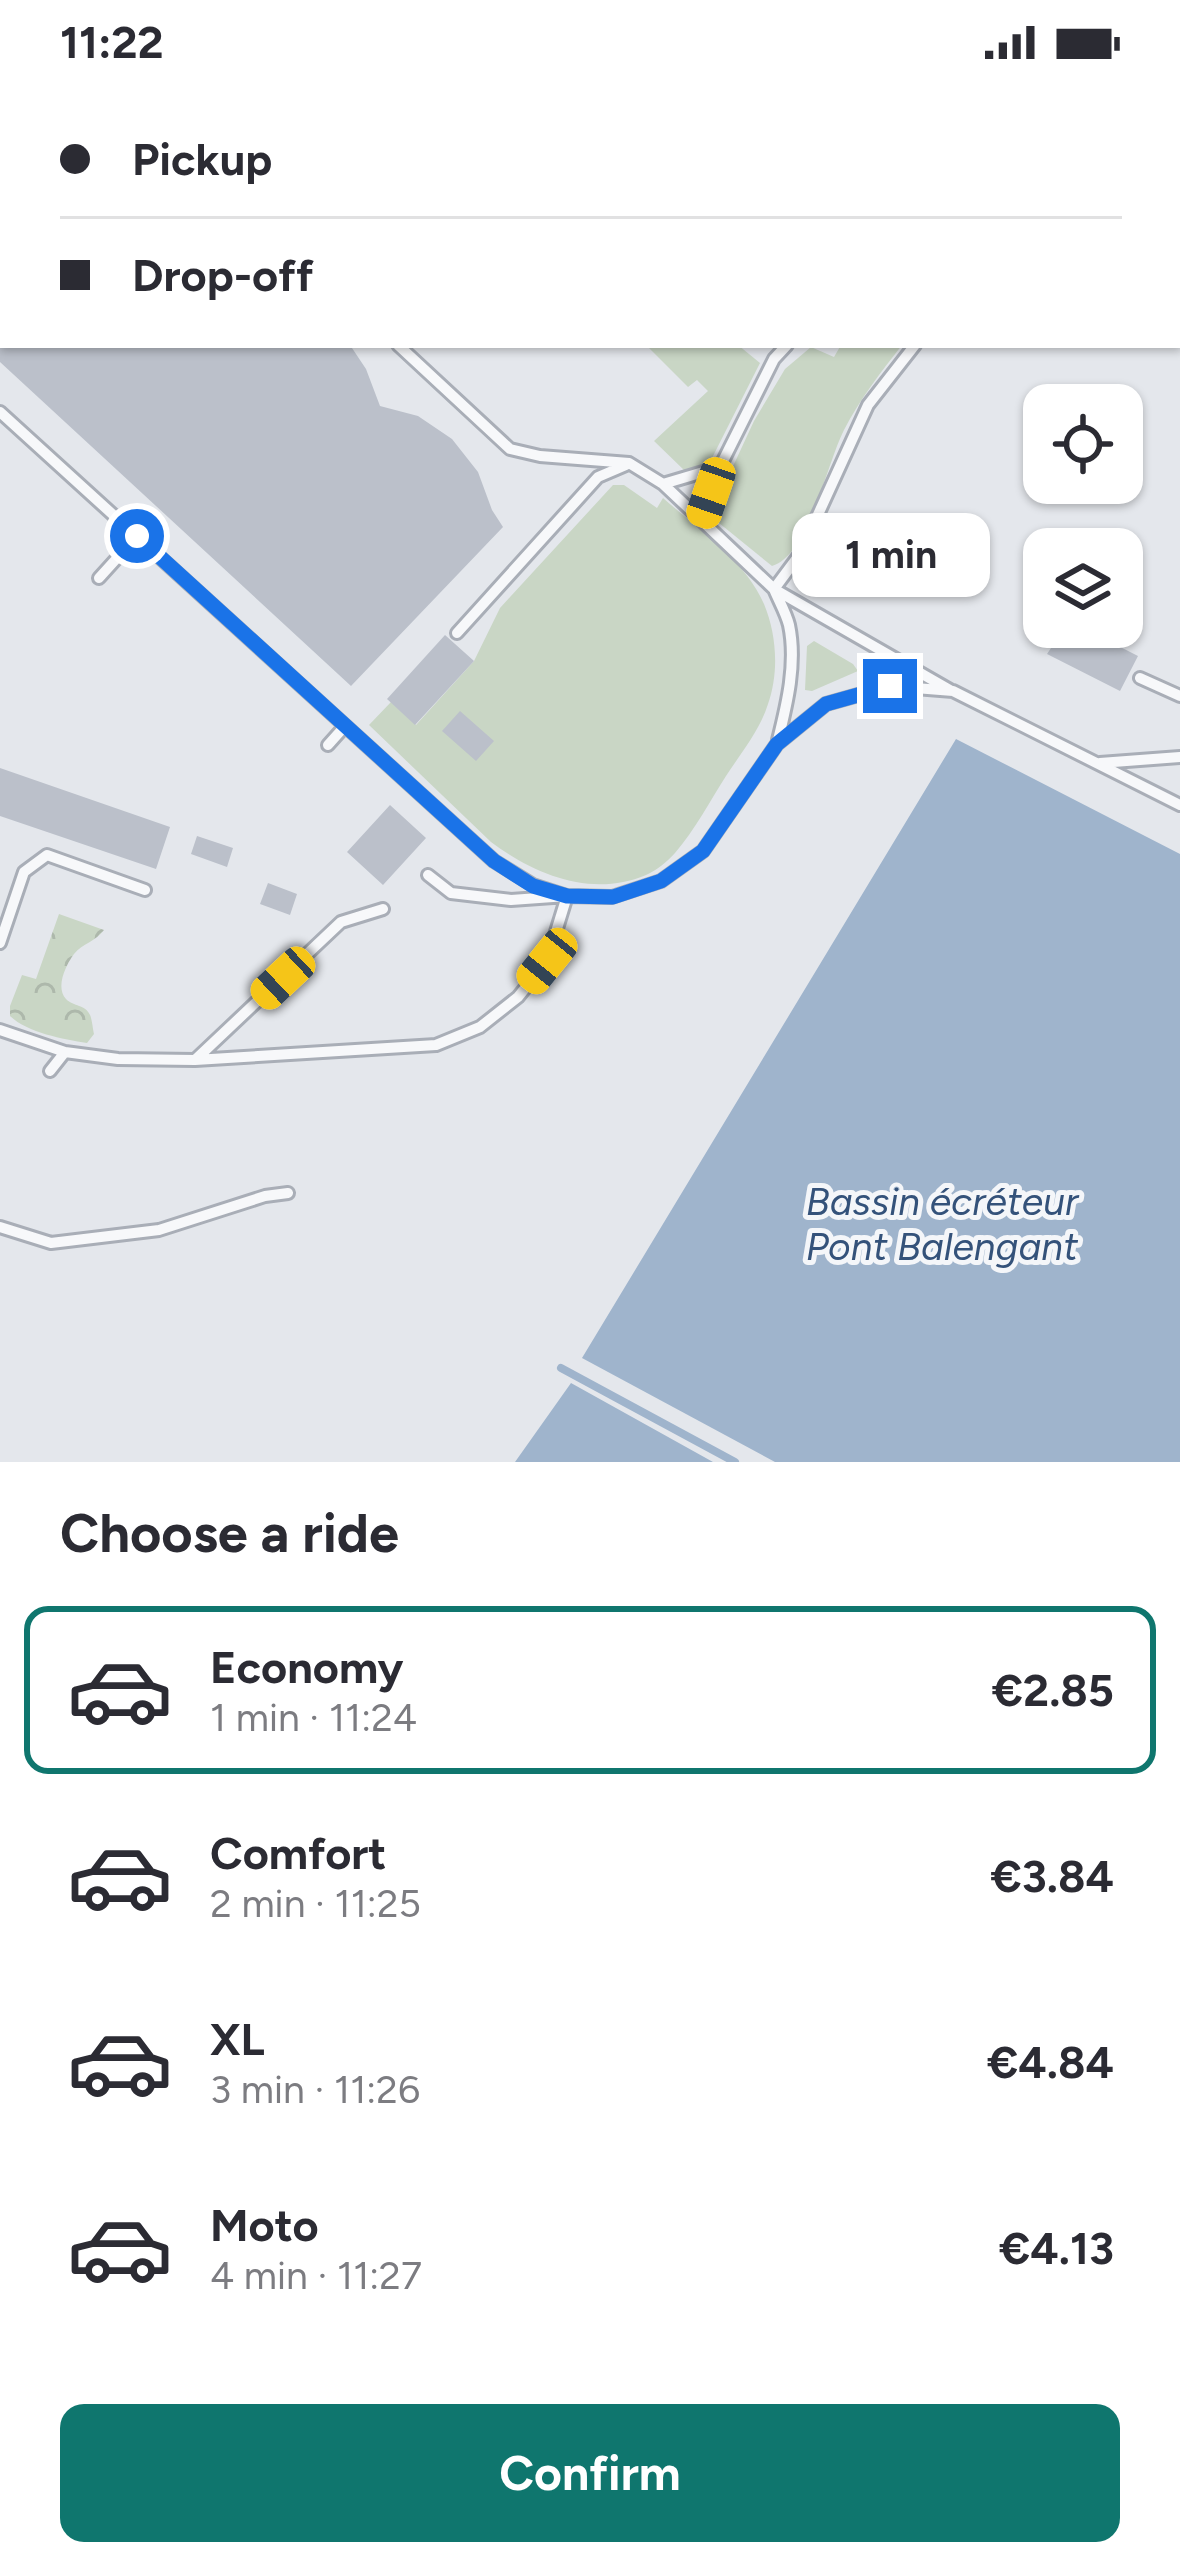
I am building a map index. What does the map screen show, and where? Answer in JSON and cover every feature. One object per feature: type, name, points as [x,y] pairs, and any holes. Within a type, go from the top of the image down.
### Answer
[{"type":"lane","points":[[401,348],[510,448],[540,456],[629,464],[663,484],[774,589],[953,692],[1180,806]]},
{"type":"lane","points":[[774,589],[800,554],[868,405],[912,348]]},
{"type":"lane","points":[[702,519],[720,467],[775,352]]},
{"type":"lane","points":[[0,412],[494,861],[533,886],[567,896]]},
{"type":"lane","points":[[458,633],[598,478],[629,464]]},
{"type":"lane","points":[[663,484],[720,467]]},
{"type":"lane","points":[[99,578],[137,536]]},
{"type":"lane","points":[[774,589],[788,625],[790,665],[777,744]]},
{"type":"lane","points":[[1140,677],[1180,696]]},
{"type":"lane","points":[[428,875],[452,893],[512,900],[613,897],[661,881],[703,851],[777,744],[826,704],[890,686],[953,692]]},
{"type":"lane","points":[[328,745],[345,726]]},
{"type":"lane","points":[[1095,763],[1180,757]]},
{"type":"lane","points":[[0,943],[25,872],[47,855],[146,890]]},
{"type":"lane","points":[[0,1030],[65,1052],[118,1058],[195,1060],[436,1045],[480,1027],[518,997],[547,961],[567,896]]},
{"type":"lane","points":[[195,1060],[341,922],[383,909]]},
{"type":"lane","points":[[50,1071],[65,1052]]},
{"type":"lane","points":[[0,1227],[51,1243],[159,1231],[265,1196],[288,1193]]},
{"type":"green space","points":[[649,348],[742,348],[760,363],[709,464],[685,471],[654,441],[708,391],[697,380],[688,387]]},
{"type":"green space","points":[[810,348],[834,357],[839,348],[900,348],[844,430],[796,545],[772,566],[719,523],[716,503],[754,421],[785,369]]},
{"type":"green space","points":[[613,485],[624,485],[657,508],[663,498],[733,559],[764,604],[772,628],[775,667],[760,723],[675,853],[646,875],[605,884],[545,873],[491,842],[369,725],[391,702],[416,725],[474,661],[500,608]]},
{"type":"green space","points":[[814,641],[858,671],[805,690],[807,646]]},
{"type":"green space","points":[[59,914],[104,930],[74,954],[62,982],[66,999],[90,1015],[94,1034],[87,1043],[36,1031],[10,1016],[22,975],[36,979]]},
{"type":"water","name":"Bassin écréteur Pont Balengant","points":[[956,739],[1180,854],[1180,1462],[775,1462],[582,1358]]},
{"type":"water","points":[[571,1383],[713,1462],[515,1462]]},
{"type":"building","points":[[0,348],[352,348],[380,406],[418,416],[452,439],[478,472],[503,527],[351,686],[0,362]]},
{"type":"building","points":[[445,635],[474,661],[415,725],[387,699]]},
{"type":"building","points":[[1051,648],[1122,648],[1138,656],[1120,691],[1047,654]]},
{"type":"building","points":[[460,711],[494,741],[476,761],[442,731]]},
{"type":"building","points":[[0,768],[170,827],[156,869],[0,816]]},
{"type":"building","points":[[390,805],[426,838],[383,885],[347,852]]},
{"type":"building","points":[[197,836],[233,848],[227,867],[191,854]]},
{"type":"building","points":[[268,883],[297,894],[290,915],[260,904]]},
{"type":"waterway","points":[[561,1368],[735,1462]]},
{"type":"route","points":[[137,536],[494,861],[533,886],[567,896],[613,897],[661,881],[703,851],[777,744],[826,704],[890,686]]}]
